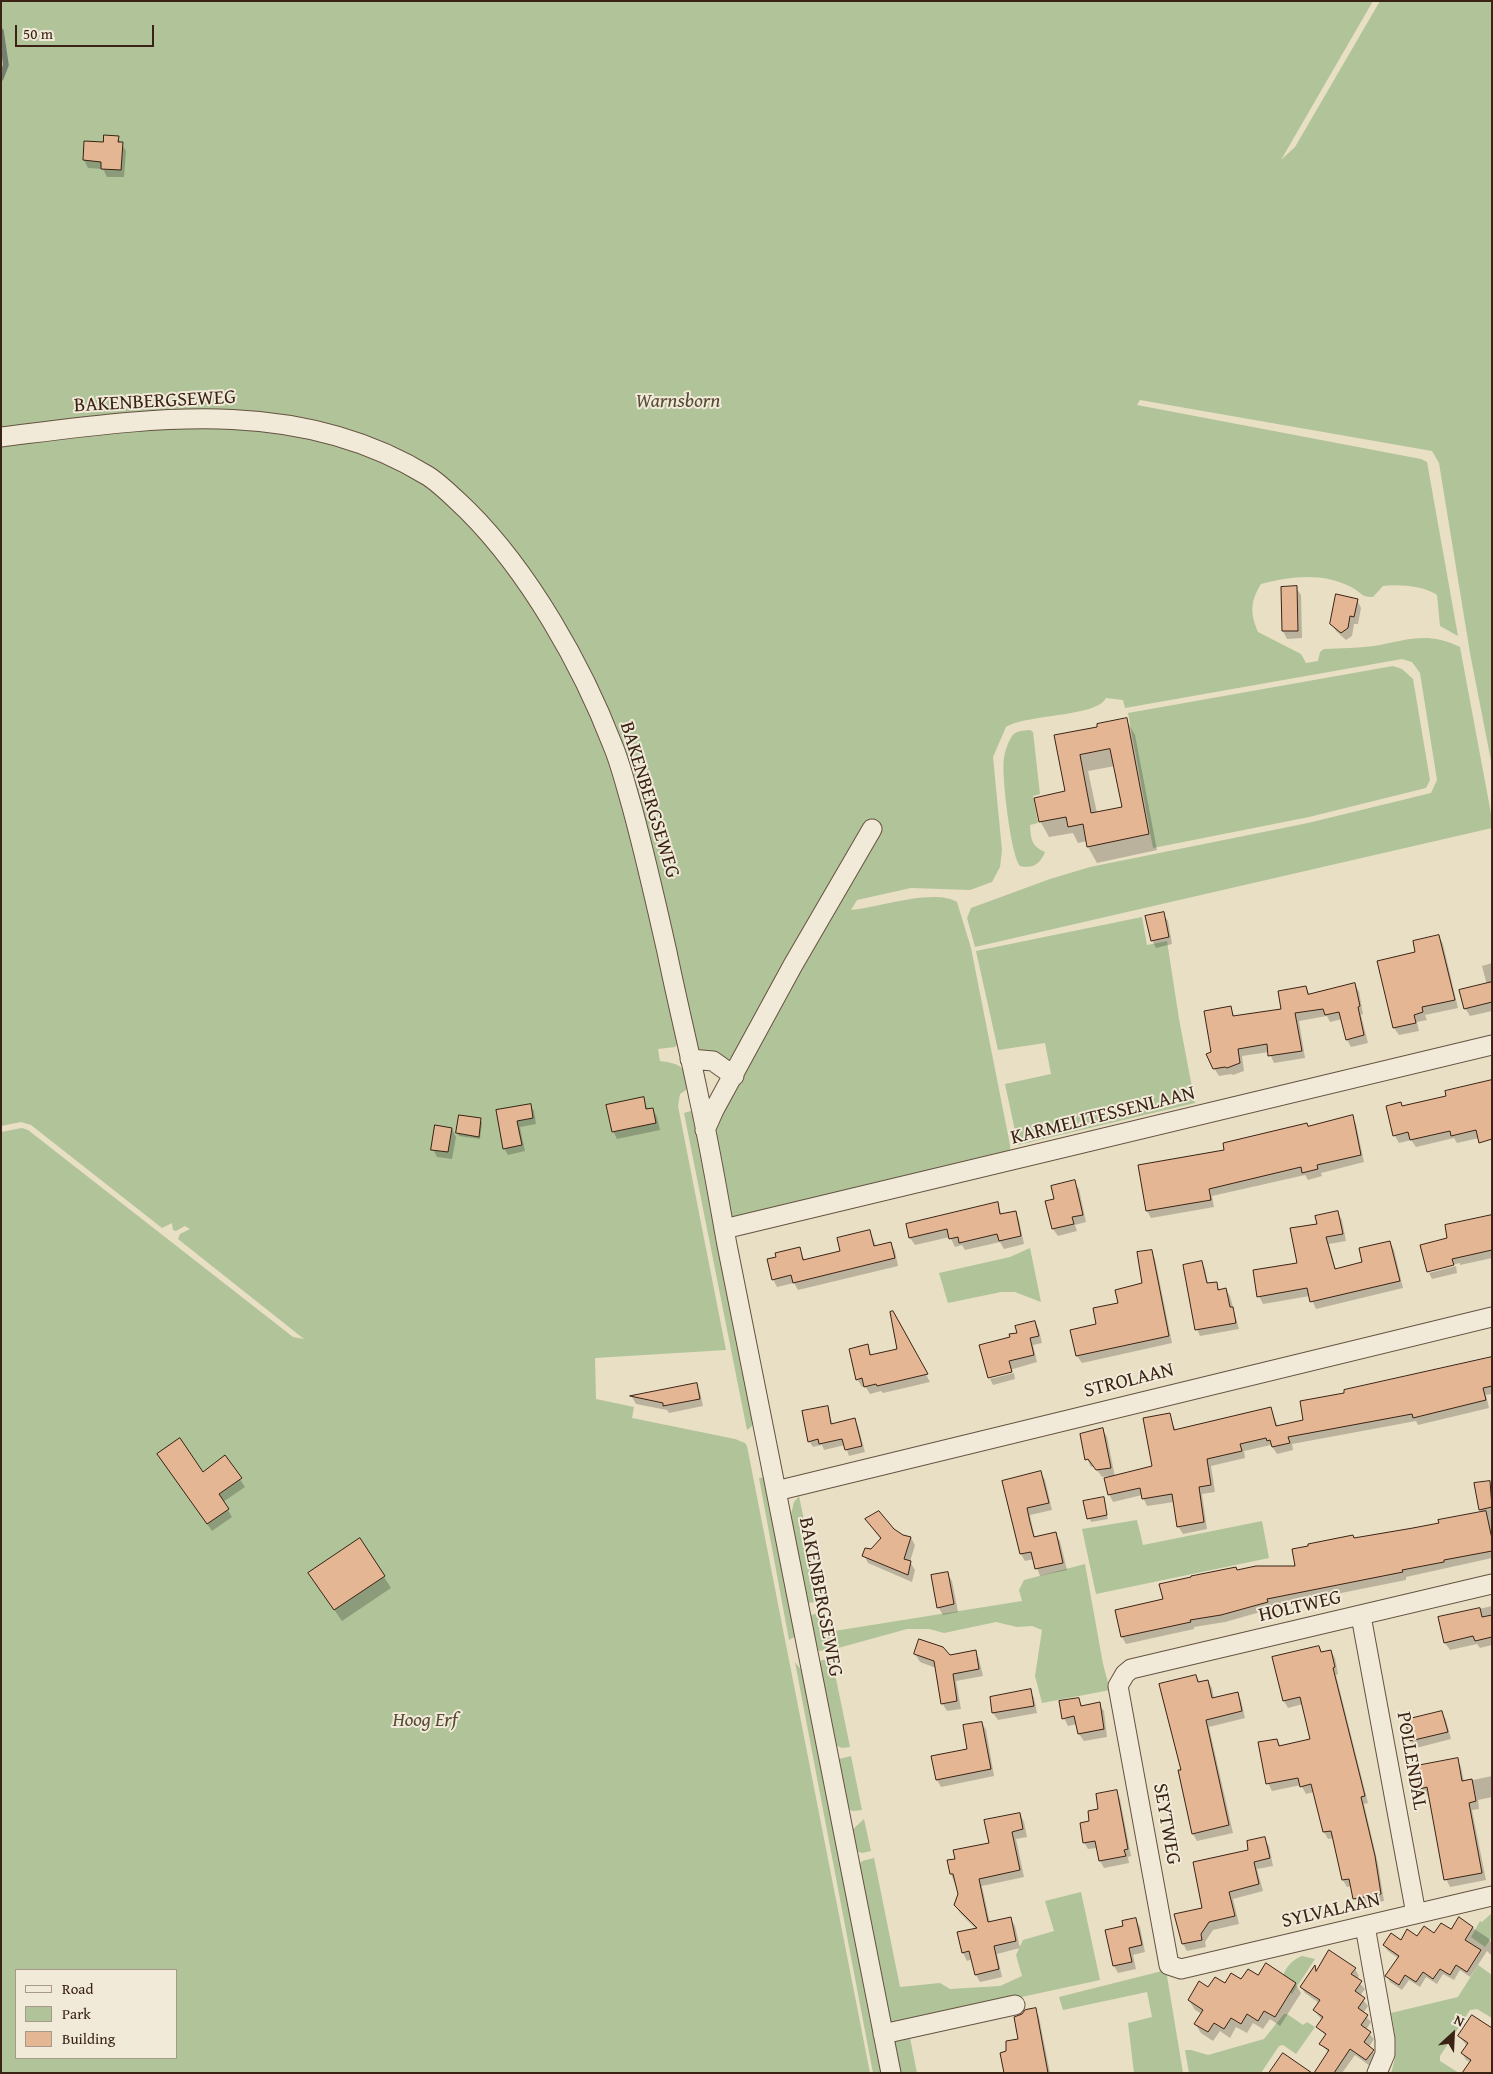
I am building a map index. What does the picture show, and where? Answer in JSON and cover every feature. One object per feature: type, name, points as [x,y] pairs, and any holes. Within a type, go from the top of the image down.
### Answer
[{"type":"street","name":"BAKENBERGSEWEG","points":[[1,437],[176,419],[248,419],[290,425],[342,437],[389,456],[432,478],[458,502],[501,546],[563,642],[590,694],[614,748],[649,870],[705,1130],[891,2073]]},
{"type":"street","points":[[705,1130],[793,965],[872,829]]},
{"type":"street","name":"KARMELITESSENLAAN","points":[[724,1230],[1492,1045]]},
{"type":"street","points":[[690,1059],[713,1061],[734,1076]]},
{"type":"street","name":"STROLAAN","points":[[776,1491],[1492,1316]]},
{"type":"street","name":"HOLTWEG","points":[[1121,1679],[1131,1670],[1492,1584]]},
{"type":"street","name":"POLLENDAL","points":[[1362,1616],[1416,1914]]},
{"type":"street","name":"SEYTWEG","points":[[1121,1679],[1118,1686],[1169,1965],[1181,1970]]},
{"type":"street","name":"SYLVALAAN","points":[[1181,1970],[1492,1896]]},
{"type":"street","points":[[1364,1926],[1385,2039],[1385,2054],[1377,2073]]},
{"type":"street","points":[[883,2034],[1014,2005]]},
{"type":"green space","points":[[1,1],[1373,1],[1281,160],[1295,147],[1380,1],[1492,1],[1492,766],[1470,653],[1439,463],[1432,451],[1140,400],[1137,405],[1421,459],[1427,462],[1458,636],[1440,626],[1437,595],[1411,586],[1383,586],[1373,597],[1370,597],[1364,596],[1342,583],[1331,580],[1307,577],[1284,579],[1261,584],[1252,608],[1258,632],[1301,654],[1306,663],[1318,661],[1320,652],[1324,649],[1374,646],[1407,639],[1437,639],[1460,647],[1492,819],[1492,828],[975,947],[967,918],[971,908],[1050,879],[1090,867],[1308,823],[1431,793],[1437,780],[1420,673],[1412,662],[1402,659],[1125,708],[1123,700],[1106,698],[1100,704],[1090,709],[1029,720],[1006,727],[993,757],[1002,850],[1000,867],[992,882],[970,890],[911,888],[857,900],[851,910],[920,898],[947,898],[957,902],[971,948],[1010,1152],[738,1219],[729,1217],[711,1131],[735,1081],[696,1048],[679,1042],[675,1047],[658,1049],[660,1061],[673,1063],[681,1067],[689,1088],[680,1094],[678,1106],[726,1350],[595,1358],[596,1399],[634,1407],[632,1418],[735,1439],[745,1443],[747,1446],[870,2073],[1,2073],[1,1132],[22,1128],[28,1130],[293,1337],[304,1339],[178,1239],[180,1234],[190,1229],[185,1226],[176,1231],[173,1230],[172,1223],[162,1228],[31,1125],[21,1122],[1,1126]]},
{"type":"green space","points":[[1393,666],[1402,669],[1413,679],[1430,780],[1426,788],[1309,817],[1153,848],[1128,713]]},
{"type":"green space","points":[[1030,730],[1033,732],[1040,794],[1033,796],[1038,823],[1030,825],[1031,834],[1034,845],[1045,852],[1036,865],[1025,867],[1020,866],[1013,847],[1007,814],[1003,767],[1006,750],[1012,736],[1018,732]]},
{"type":"green space","points":[[1142,917],[1147,945],[1167,941],[1195,1103],[1018,1145],[1005,1084],[1051,1074],[1045,1043],[998,1050],[976,951]]},
{"type":"green space","points":[[694,1110],[755,1420],[747,1430],[684,1113]]},
{"type":"green space","points":[[1030,1248],[1041,1302],[1015,1292],[1001,1292],[948,1303],[939,1273],[1010,1257]]},
{"type":"green space","points":[[767,1477],[796,1636],[789,1640],[759,1478]]},
{"type":"green space","points":[[799,1496],[821,1602],[806,1603],[790,1519],[794,1502]]},
{"type":"green space","points":[[1137,1520],[1143,1545],[1262,1521],[1269,1558],[1096,1594],[1082,1529]]},
{"type":"green space","points":[[1085,1564],[1103,1664],[1110,1690],[1042,1703],[1035,1676],[1042,1630],[1032,1626],[1017,1627],[996,1622],[944,1633],[929,1629],[907,1629],[831,1650],[816,1651],[809,1616],[823,1611],[828,1632],[1022,1601],[1019,1590],[1024,1580]]},
{"type":"green space","points":[[832,1659],[850,1747],[842,1748],[835,1745],[819,1663],[822,1660]]},
{"type":"green space","points":[[795,1662],[805,1675],[882,2073],[873,2073]]},
{"type":"green space","points":[[851,1756],[862,1810],[853,1811],[847,1809],[839,1759]]},
{"type":"green space","points":[[864,1819],[871,1851],[862,1853],[856,1851],[851,1831]]},
{"type":"green space","points":[[874,1858],[900,1987],[940,1983],[950,1989],[1000,1986],[1022,1976],[1016,1955],[1023,1940],[1054,1931],[1045,1901],[1081,1892],[1100,1980],[906,2022],[888,2024],[858,1866],[862,1861]]},
{"type":"green space","points":[[1492,1913],[1492,1937],[1485,1947],[1471,1937],[1480,1921],[1482,1922]]},
{"type":"green space","points":[[1302,1956],[1315,1959],[1292,1994],[1280,1986],[1281,1981],[1290,1964]]},
{"type":"green space","points":[[1478,1965],[1492,1975],[1492,2018],[1477,2009],[1470,2010],[1440,2056],[1440,2061],[1459,2073],[1391,2073],[1396,2050],[1391,2013],[1458,1997]]},
{"type":"green space","points":[[1166,1970],[1183,2073],[1134,2073],[1128,2023],[1152,2017],[1147,1992],[1063,2010],[1059,1997]]},
{"type":"green space","points":[[1284,2014],[1287,2014],[1303,2025],[1307,2022],[1315,2027],[1296,2054],[1283,2045],[1279,2046],[1261,2073],[1189,2073],[1185,2050],[1208,2055],[1264,2039]]},
{"type":"green space","points":[[909,2033],[917,2073],[899,2073],[892,2039]]},
{"type":"building","points":[[104,135],[119,136],[118,142],[123,142],[121,170],[101,169],[101,162],[83,160],[84,141],[103,142]]},
{"type":"building","points":[[1297,586],[1298,631],[1282,631],[1281,587]]},
{"type":"building","points":[[1336,594],[1358,599],[1354,617],[1350,616],[1348,628],[1341,633],[1330,624]]},
{"type":"building","points":[[1127,718],[1149,834],[1087,847],[1083,824],[1068,827],[1066,817],[1039,822],[1034,798],[1065,791],[1054,735],[1097,727],[1097,724]],"holes":[[[1110,749],[1122,807],[1091,813],[1080,755]]]},
{"type":"building","points":[[1164,912],[1169,937],[1151,941],[1145,916]]},
{"type":"building","points":[[1439,935],[1455,1000],[1422,1007],[1423,1012],[1414,1015],[1416,1023],[1393,1028],[1377,961],[1415,952],[1413,941]]},
{"type":"building","points":[[1492,982],[1492,1002],[1464,1009],[1459,990]]},
{"type":"building","points":[[1355,983],[1364,1035],[1346,1040],[1339,1012],[1325,1015],[1323,1009],[1295,1013],[1302,1051],[1268,1056],[1267,1044],[1238,1049],[1240,1063],[1227,1068],[1213,1069],[1206,1054],[1211,1052],[1204,1011],[1231,1006],[1233,1016],[1281,1009],[1278,991],[1306,986],[1308,994]]},
{"type":"building","points":[[1492,1080],[1492,1139],[1479,1143],[1476,1130],[1451,1136],[1450,1131],[1410,1140],[1408,1132],[1393,1136],[1386,1106],[1401,1102],[1402,1106],[1446,1096],[1445,1091]]},
{"type":"building","points":[[644,1097],[646,1109],[653,1108],[656,1123],[612,1132],[606,1105]]},
{"type":"building","points":[[531,1104],[533,1118],[517,1121],[522,1145],[503,1149],[496,1110]]},
{"type":"building","points":[[459,1115],[481,1118],[479,1137],[456,1133]]},
{"type":"building","points":[[1353,1115],[1361,1155],[1317,1165],[1318,1169],[1302,1173],[1301,1167],[1209,1189],[1211,1200],[1146,1211],[1138,1165],[1224,1150],[1223,1143],[1307,1123],[1308,1126]]},
{"type":"building","points":[[435,1125],[452,1128],[448,1152],[431,1150]]},
{"type":"building","points":[[1075,1180],[1083,1215],[1072,1217],[1074,1224],[1052,1229],[1045,1201],[1054,1199],[1051,1186]]},
{"type":"building","points":[[998,1202],[1000,1214],[1016,1211],[1021,1236],[999,1241],[997,1234],[959,1243],[958,1237],[949,1239],[947,1229],[909,1238],[906,1224]]},
{"type":"building","points":[[1338,1211],[1343,1234],[1326,1237],[1335,1269],[1362,1262],[1359,1248],[1390,1241],[1400,1281],[1310,1302],[1307,1288],[1257,1297],[1253,1270],[1297,1263],[1290,1228],[1317,1224],[1315,1216]]},
{"type":"building","points":[[1492,1215],[1492,1250],[1452,1259],[1454,1265],[1427,1272],[1420,1245],[1447,1238],[1445,1225]]},
{"type":"building","points":[[870,1230],[874,1246],[891,1242],[895,1258],[793,1283],[791,1275],[772,1280],[767,1259],[776,1257],[775,1253],[800,1247],[803,1260],[840,1251],[837,1238]]},
{"type":"building","points":[[1152,1250],[1169,1336],[1076,1356],[1070,1330],[1096,1324],[1093,1308],[1118,1303],[1115,1290],[1142,1283],[1137,1252]]},
{"type":"building","points":[[1202,1261],[1207,1283],[1217,1282],[1218,1290],[1226,1288],[1230,1307],[1233,1307],[1236,1323],[1195,1330],[1183,1265]]},
{"type":"building","points":[[893,1311],[928,1374],[877,1386],[876,1384],[864,1387],[862,1378],[856,1380],[849,1349],[868,1344],[870,1355],[897,1349],[890,1312]]},
{"type":"building","points":[[1035,1321],[1039,1336],[1030,1338],[1034,1355],[1009,1361],[1012,1372],[988,1378],[979,1345],[1010,1337],[1009,1334],[1017,1333],[1015,1326]]},
{"type":"building","points":[[1492,1357],[1492,1386],[1483,1388],[1486,1400],[1413,1418],[1412,1414],[1288,1437],[1290,1443],[1272,1447],[1270,1440],[1267,1441],[1266,1438],[1240,1444],[1242,1451],[1207,1459],[1211,1485],[1199,1487],[1204,1522],[1177,1527],[1172,1494],[1142,1499],[1140,1488],[1108,1495],[1104,1478],[1152,1466],[1143,1418],[1170,1413],[1174,1430],[1271,1407],[1276,1426],[1303,1420],[1300,1401],[1344,1393],[1344,1390]]},
{"type":"building","points":[[697,1383],[700,1399],[663,1406],[663,1403],[630,1396]]},
{"type":"building","points":[[828,1406],[831,1424],[855,1418],[862,1446],[845,1450],[842,1439],[819,1444],[818,1439],[808,1442],[802,1411]]},
{"type":"building","points":[[1103,1428],[1111,1468],[1096,1470],[1088,1459],[1085,1460],[1080,1434]]},
{"type":"building","points":[[180,1438],[203,1472],[225,1455],[242,1478],[219,1494],[229,1509],[207,1524],[157,1454]]},
{"type":"building","points":[[1041,1471],[1049,1503],[1027,1508],[1030,1522],[1034,1537],[1056,1532],[1063,1563],[1035,1569],[1031,1552],[1020,1554],[1002,1481]]},
{"type":"building","points":[[1490,1481],[1492,1507],[1479,1510],[1474,1483]]},
{"type":"building","points":[[1104,1497],[1107,1515],[1087,1519],[1083,1501]]},
{"type":"building","points":[[879,1511],[894,1529],[903,1535],[911,1537],[904,1559],[911,1561],[908,1575],[862,1556],[865,1548],[871,1549],[881,1538],[865,1519]]},
{"type":"building","points":[[1486,1511],[1492,1539],[1492,1551],[1444,1560],[1444,1562],[1402,1570],[1403,1572],[1267,1599],[1268,1602],[1221,1615],[1190,1620],[1191,1622],[1121,1637],[1115,1610],[1163,1599],[1159,1584],[1236,1567],[1237,1570],[1256,1566],[1295,1566],[1292,1549],[1308,1546],[1308,1544],[1353,1535],[1354,1538],[1413,1528],[1439,1523],[1438,1520]]},
{"type":"building","points":[[360,1538],[385,1576],[334,1610],[308,1573]]},
{"type":"building","points":[[948,1572],[954,1604],[937,1608],[931,1575]]},
{"type":"building","points":[[1480,1608],[1482,1617],[1492,1615],[1492,1637],[1475,1641],[1473,1636],[1444,1643],[1438,1617]]},
{"type":"building","points":[[919,1639],[943,1647],[950,1655],[976,1650],[979,1669],[953,1674],[957,1701],[941,1704],[934,1661],[914,1654]]},
{"type":"building","points":[[1319,1646],[1321,1652],[1331,1650],[1335,1667],[1333,1668],[1365,1796],[1361,1797],[1375,1856],[1381,1894],[1353,1899],[1349,1879],[1342,1880],[1331,1831],[1323,1832],[1311,1784],[1300,1787],[1298,1778],[1266,1784],[1258,1742],[1277,1739],[1279,1746],[1310,1739],[1300,1697],[1283,1701],[1272,1657]]},
{"type":"building","points":[[1196,1675],[1198,1682],[1208,1680],[1212,1698],[1238,1692],[1242,1711],[1206,1720],[1229,1825],[1192,1834],[1178,1770],[1181,1770],[1159,1684]]},
{"type":"building","points":[[1031,1689],[1034,1706],[992,1713],[990,1697]]},
{"type":"building","points":[[1079,1698],[1081,1706],[1100,1702],[1104,1729],[1078,1734],[1074,1716],[1062,1719],[1059,1701]]},
{"type":"building","points":[[1442,1711],[1448,1732],[1410,1741],[1405,1720]]},
{"type":"building","points":[[982,1722],[991,1769],[936,1780],[931,1756],[967,1749],[963,1725]]},
{"type":"building","points":[[1458,1758],[1462,1781],[1472,1779],[1476,1801],[1469,1803],[1482,1873],[1444,1880],[1427,1787],[1420,1789],[1416,1766]]},
{"type":"building","points":[[1117,1790],[1128,1849],[1124,1850],[1126,1856],[1099,1861],[1095,1841],[1083,1843],[1080,1823],[1089,1821],[1088,1811],[1098,1809],[1096,1794]]},
{"type":"building","points":[[1020,1813],[1023,1829],[1012,1832],[1020,1870],[979,1879],[988,1922],[1011,1917],[1016,1941],[994,1946],[999,1969],[975,1975],[969,1951],[962,1953],[957,1932],[977,1928],[954,1905],[958,1894],[947,1860],[955,1859],[953,1850],[989,1843],[984,1820]]},
{"type":"building","points":[[1265,1837],[1270,1858],[1254,1862],[1259,1884],[1229,1892],[1235,1916],[1209,1922],[1201,1934],[1202,1940],[1182,1944],[1174,1914],[1202,1908],[1193,1862],[1248,1850],[1247,1841]]},
{"type":"building","points":[[1459,1917],[1473,1927],[1465,1940],[1481,1950],[1467,1972],[1456,1965],[1450,1975],[1440,1969],[1433,1979],[1423,1972],[1416,1982],[1405,1975],[1399,1985],[1385,1976],[1399,1956],[1383,1945],[1391,1933],[1401,1940],[1407,1929],[1417,1936],[1424,1926],[1434,1933],[1441,1923],[1451,1929]]},
{"type":"building","points":[[1136,1918],[1142,1945],[1129,1948],[1132,1962],[1113,1966],[1105,1930],[1123,1926],[1122,1921]]},
{"type":"building","points":[[1329,1950],[1356,1968],[1351,1974],[1362,1981],[1355,1991],[1365,1998],[1358,2008],[1368,2015],[1361,2025],[1371,2032],[1364,2042],[1374,2050],[1366,2060],[1350,2049],[1334,2073],[1314,2073],[1329,2050],[1319,2044],[1326,2034],[1316,2027],[1323,2017],[1313,2010],[1320,2000],[1300,1987],[1315,1965],[1316,1971]]},
{"type":"building","points":[[1266,1963],[1296,1983],[1275,2017],[1264,2011],[1258,2021],[1247,2014],[1241,2024],[1231,2018],[1224,2029],[1214,2023],[1208,2032],[1194,2024],[1203,2010],[1188,2000],[1199,1981],[1208,1987],[1215,1977],[1225,1983],[1231,1973],[1241,1979],[1248,1969],[1258,1975]]},
{"type":"building","points":[[1036,2008],[1048,2073],[1004,2073],[1000,2053],[1006,2051],[1006,2041],[1018,2039],[1014,2017],[1022,2014],[1025,2010]]},
{"type":"building","points":[[1472,2015],[1492,2028],[1492,2073],[1462,2073],[1471,2060],[1461,2053],[1468,2043],[1458,2036]]},
{"type":"building","points":[[1283,2053],[1312,2073],[1269,2073]]},
{"type":"waterway","points":[[1,31],[6,65],[1,78]]},
{"type":"park label","name":"Warnsborn","points":[[678,402]]},
{"type":"park label","name":"Hoog Erf","points":[[425,1721]]}]
